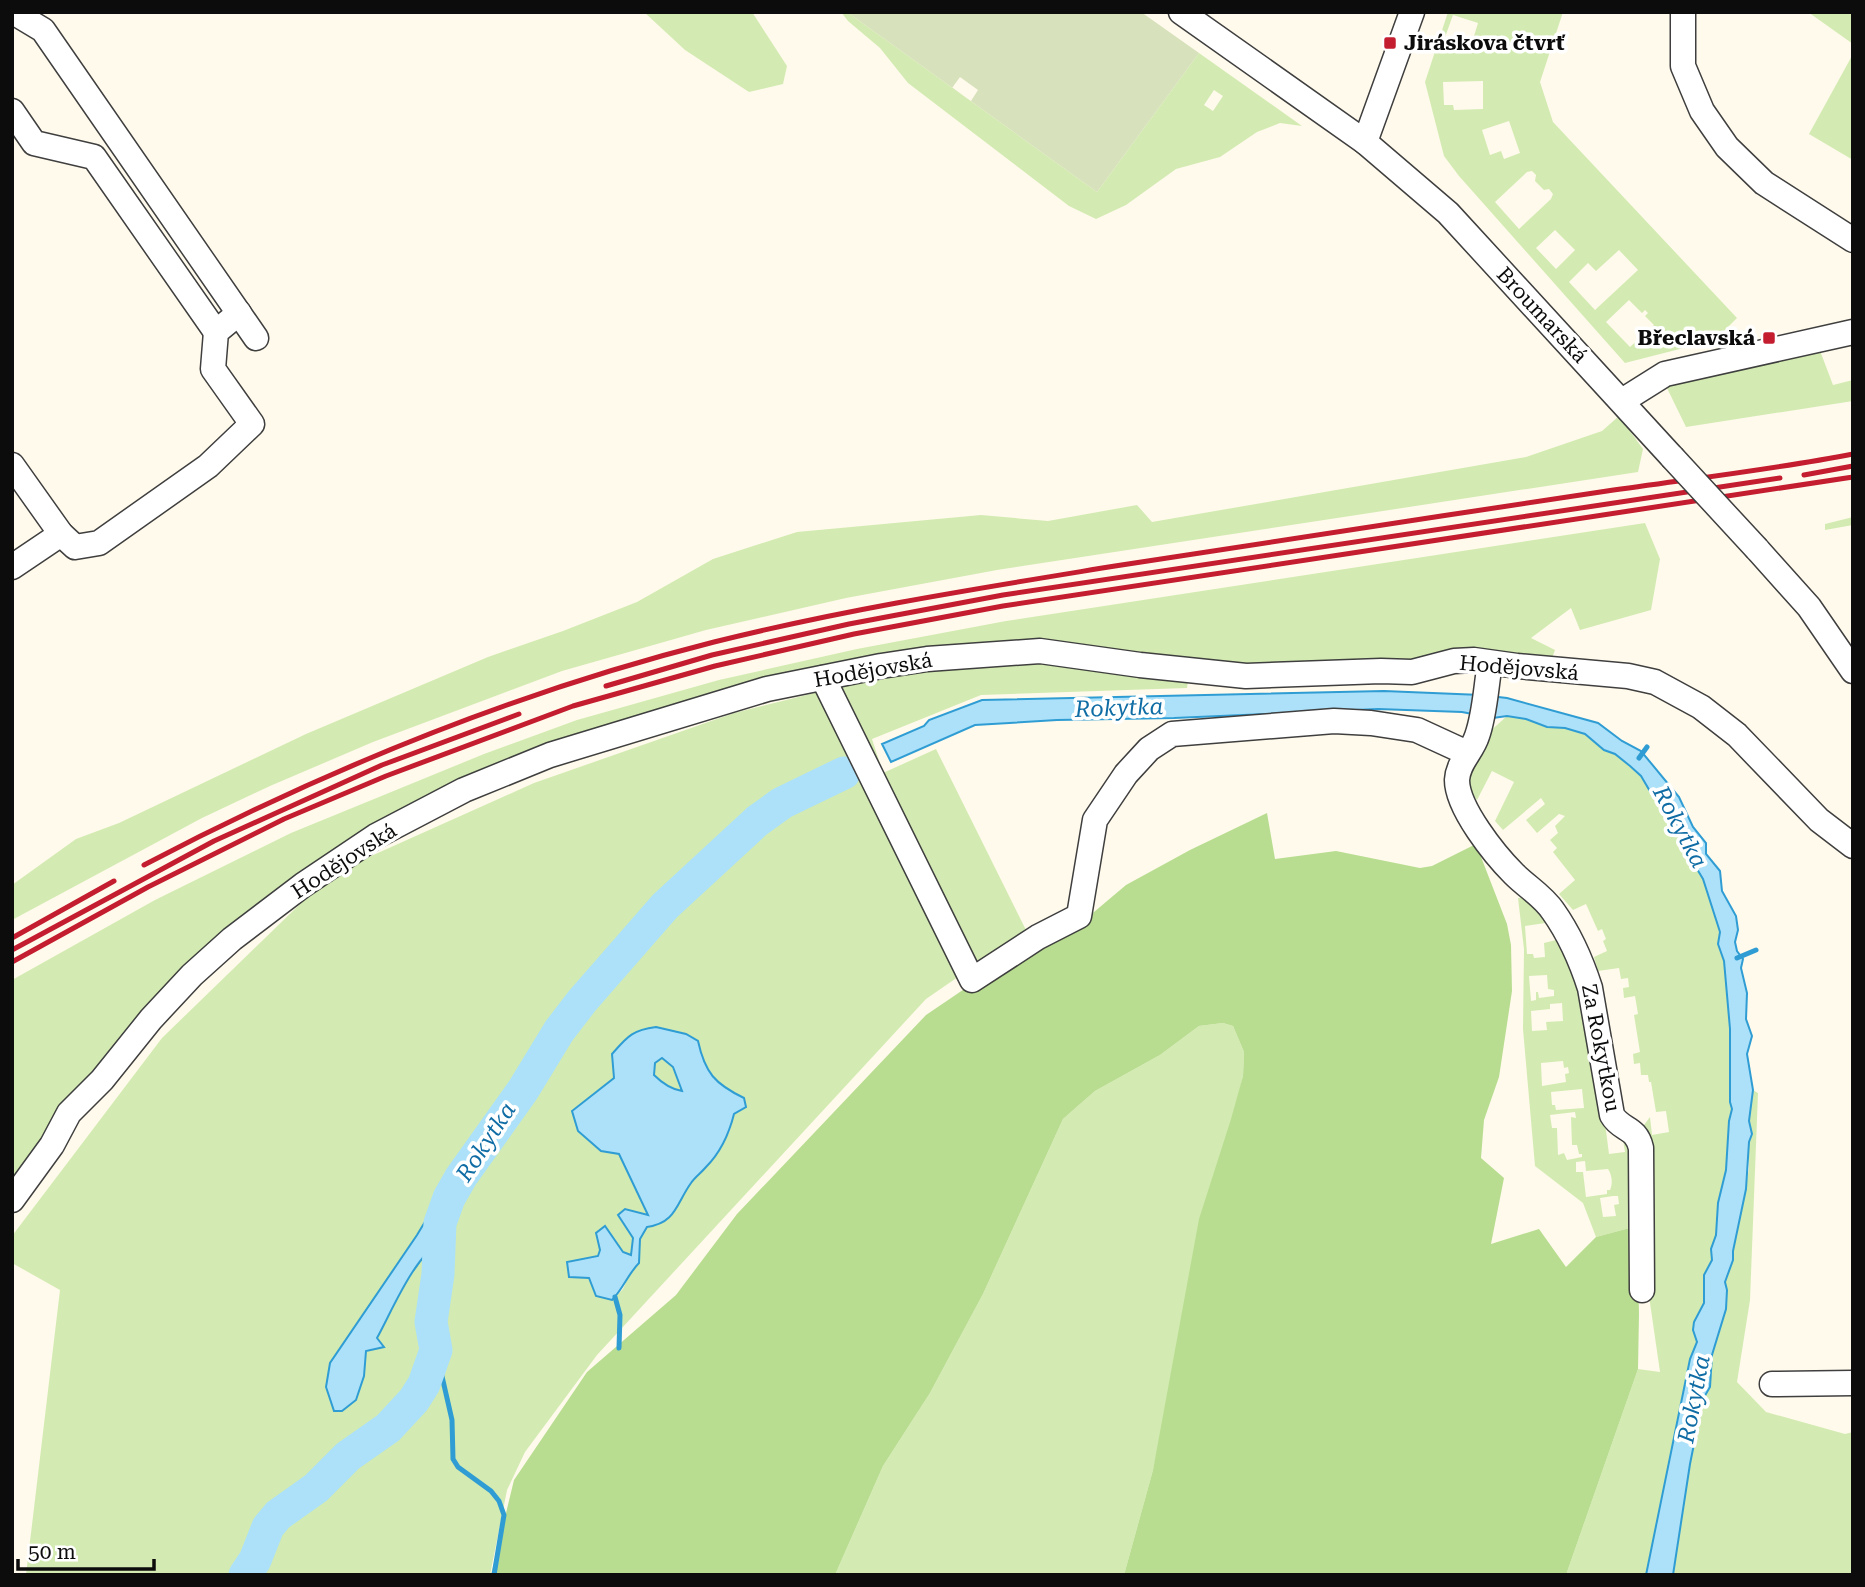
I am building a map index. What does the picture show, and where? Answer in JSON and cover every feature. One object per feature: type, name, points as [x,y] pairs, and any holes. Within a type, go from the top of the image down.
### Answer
[{"type":"street","points":[[12,12],[43,30],[256,338]]},
{"type":"street","name":"Broumarská","points":[[1181,12],[1365,142],[1448,213],[1809,607],[1853,671]]},
{"type":"street","points":[[1365,142],[1412,12]]},
{"type":"street","points":[[1683,12],[1683,66],[1702,111],[1727,147],[1764,183],[1853,240]]},
{"type":"street","points":[[12,465],[61,534],[75,547],[99,543],[208,466],[252,424],[213,369],[216,332],[94,157],[97,108]]},
{"type":"street","points":[[12,111],[34,144],[94,157]]},
{"type":"street","points":[[216,332],[239,313]]},
{"type":"street","points":[[1622,401],[1665,374],[1853,332]]},
{"type":"street","points":[[12,567],[61,534]]},
{"type":"street","name":"Hodějovská","points":[[12,1200],[52,1145],[69,1114],[102,1080],[151,1019],[192,975],[232,939],[303,885],[376,836],[464,790],[551,755],[767,689],[823,678],[927,659],[1040,651],[1246,676],[1412,672],[1454,661],[1474,660],[1628,676],[1655,682],[1701,707],[1737,735],[1819,820],[1853,846]]},
{"type":"street","name":"Za Rokytkou","points":[[1490,663],[1478,734],[1461,765],[1457,782],[1464,804],[1491,849],[1552,909],[1573,943],[1590,988],[1612,1115],[1618,1123],[1635,1133],[1641,1148],[1642,1290]]},
{"type":"street","points":[[823,678],[972,980],[1038,937],[1079,916],[1095,820],[1126,774],[1149,749],[1172,734],[1335,721],[1371,723],[1417,730],[1467,753]]},
{"type":"street","points":[[1772,1384],[1853,1384]]},
{"type":"green space","points":[[644,12],[752,12],[787,66],[783,84],[749,92],[685,50]]},
{"type":"green space","points":[[841,12],[847,12],[1097,192],[1199,53],[1302,126],[1280,123],[1257,132],[1220,157],[1176,169],[1126,205],[1096,219],[1069,206],[908,83],[880,48]],"holes":[[[1214,90],[1223,96],[1213,111],[1204,105]]]},
{"type":"green space","points":[[847,12],[1141,12],[1199,53],[1097,192],[963,96],[971,101],[978,90],[960,77],[952,88]]},
{"type":"green space","points":[[1448,12],[1563,12],[1540,82],[1553,122],[1737,318],[1715,340],[1625,363],[1444,156],[1425,82]],"holes":[[[1453,15],[1478,23],[1470,49],[1466,48],[1464,53],[1453,49],[1455,44],[1444,40]],[[1483,81],[1483,109],[1454,110],[1453,105],[1444,105],[1443,82]],[[1509,121],[1520,153],[1504,159],[1501,151],[1490,155],[1482,130]],[[1532,171],[1536,175],[1535,181],[1553,194],[1519,229],[1495,202],[1527,172]],[[1555,230],[1575,250],[1556,269],[1536,248]],[[1619,250],[1638,270],[1595,310],[1569,282],[1588,263],[1596,271]],[[1629,300],[1642,313],[1645,310],[1648,313],[1645,316],[1654,325],[1630,347],[1606,322]]]},
{"type":"green space","points":[[1808,12],[1853,12],[1853,44]]},
{"type":"green space","points":[[1853,54],[1853,160],[1809,134]]},
{"type":"green space","points":[[1819,348],[1833,385],[1853,380],[1853,401],[1686,427],[1666,386]]},
{"type":"green space","points":[[1619,416],[1643,449],[1638,472],[997,570],[846,598],[706,630],[562,671],[373,742],[270,786],[202,818],[12,920],[12,885],[76,839],[119,823],[306,734],[488,657],[637,602],[713,559],[797,532],[981,515],[1048,521],[1137,505],[1152,522],[1526,457],[1602,431]]},
{"type":"green space","points":[[1853,517],[1853,525],[1825,530],[1825,524]]},
{"type":"green space","points":[[1645,523],[1660,559],[1651,610],[1580,630],[1571,608],[1531,638],[1555,650],[1549,666],[1234,666],[1037,641],[552,747],[228,931],[12,1179],[12,980],[155,900],[291,833],[484,754],[577,720],[719,680],[857,649],[1006,621]]},
{"type":"green space","points":[[1038,661],[1189,674],[1187,688],[981,695],[872,739],[883,773],[936,749],[1026,930],[926,999],[597,1355],[525,1452],[507,1490],[490,1575],[26,1575],[60,1290],[12,1263],[12,1236],[162,1038],[331,874],[534,783],[734,713],[883,676]],"holes":[[[656,1027],[686,1034],[698,1041],[704,1061],[713,1076],[726,1088],[744,1098],[734,1114],[730,1131],[713,1160],[684,1193],[647,1227],[640,1239],[639,1263],[631,1271],[623,1289],[612,1300],[596,1296],[583,1261],[598,1256],[600,1250],[596,1234],[612,1235],[623,1253],[632,1255],[633,1238],[649,1216],[619,1154],[601,1151],[572,1111],[615,1077]],[[464,1185],[446,1226],[443,1240],[423,1258],[397,1299],[377,1339],[383,1347],[366,1351],[326,1387],[330,1363],[417,1235],[446,1187]]]},
{"type":"green space","points":[[1507,716],[1585,734],[1604,750],[1615,754],[1641,777],[1651,793],[1659,797],[1688,844],[1688,854],[1703,879],[1720,932],[1718,944],[1724,961],[1729,1005],[1732,1109],[1726,1170],[1718,1203],[1716,1235],[1711,1249],[1712,1260],[1704,1275],[1704,1303],[1694,1322],[1693,1330],[1697,1342],[1687,1377],[1646,1575],[1566,1575],[1638,1369],[1660,1372],[1648,1289],[1644,1125],[1650,1117],[1652,1135],[1669,1132],[1666,1111],[1656,1112],[1648,1075],[1641,1075],[1640,1063],[1634,1064],[1633,1054],[1640,1052],[1634,1015],[1638,1014],[1635,996],[1624,998],[1623,988],[1629,987],[1628,978],[1621,979],[1619,968],[1598,971],[1594,957],[1607,951],[1602,929],[1598,931],[1586,904],[1573,910],[1559,894],[1575,880],[1553,852],[1557,848],[1550,840],[1558,833],[1555,826],[1565,816],[1559,814],[1537,833],[1526,820],[1545,804],[1541,798],[1503,830],[1495,821],[1514,782],[1492,771],[1477,800],[1464,786],[1487,734]]},
{"type":"green space","points":[[1267,813],[1275,859],[1336,851],[1420,868],[1432,866],[1476,844],[1507,924],[1511,945],[1512,991],[1499,1077],[1484,1120],[1481,1158],[1504,1178],[1491,1244],[1539,1229],[1566,1267],[1596,1237],[1637,1226],[1638,1369],[1566,1575],[1124,1575],[1153,1470],[1199,1219],[1243,1076],[1244,1052],[1233,1026],[1223,1023],[1199,1026],[1160,1055],[1095,1091],[1063,1119],[983,1294],[930,1393],[883,1466],[835,1575],[491,1575],[514,1480],[587,1372],[676,1295],[737,1214],[926,1015],[1010,958],[1081,923],[1126,885]]},
{"type":"green space","points":[[1526,897],[1552,922],[1525,926],[1527,954],[1533,954],[1534,958],[1545,957],[1544,943],[1560,939],[1580,987],[1609,1154],[1625,1152],[1622,1134],[1630,1136],[1637,1226],[1596,1237],[1583,1203],[1535,1166],[1523,1029],[1524,949],[1518,898]],"holes":[[[1547,975],[1548,989],[1554,990],[1554,996],[1539,998],[1536,992],[1536,1000],[1531,1001],[1529,976]],[[1562,1003],[1563,1021],[1546,1022],[1547,1030],[1532,1031],[1531,1011],[1550,1009],[1550,1004]],[[1563,1061],[1564,1068],[1568,1067],[1569,1073],[1565,1074],[1566,1082],[1542,1086],[1541,1063]],[[1582,1089],[1584,1108],[1556,1110],[1555,1105],[1552,1105],[1551,1092]],[[1575,1112],[1576,1118],[1571,1117],[1572,1145],[1577,1145],[1582,1157],[1567,1160],[1564,1153],[1558,1155],[1557,1128],[1552,1128],[1550,1115]],[[1585,1161],[1586,1171],[1608,1169],[1612,1179],[1610,1190],[1607,1190],[1607,1194],[1586,1197],[1583,1172],[1576,1172],[1576,1162]],[[1618,1196],[1619,1204],[1614,1205],[1616,1216],[1603,1217],[1600,1198]]]},
{"type":"green space","points":[[1223,1023],[1233,1026],[1244,1052],[1243,1076],[1153,1470],[1124,1575],[835,1575],[883,1466],[930,1393],[983,1294],[1063,1119],[1095,1091],[1160,1055],[1199,1026]]},
{"type":"green space","points":[[662,1057],[673,1067],[683,1091],[667,1086],[654,1074],[655,1063]]},
{"type":"green space","points":[[1753,1090],[1758,1093],[1750,1300],[1737,1382],[1766,1412],[1845,1434],[1853,1432],[1853,1575],[1673,1575],[1690,1464],[1703,1399],[1710,1386],[1712,1355],[1726,1309],[1725,1282],[1733,1260],[1749,1169],[1749,1142],[1752,1134],[1749,1121]]},
{"type":"water","points":[[1384,691],[1507,698],[1598,723],[1641,751],[1679,797],[1693,827],[1706,843],[1706,854],[1720,871],[1722,891],[1736,916],[1738,930],[1735,942],[1743,959],[1741,968],[1747,993],[1746,1019],[1752,1036],[1747,1054],[1753,1090],[1749,1121],[1752,1134],[1749,1142],[1746,1189],[1733,1260],[1725,1282],[1726,1309],[1712,1355],[1710,1387],[1703,1399],[1690,1464],[1673,1575],[1646,1575],[1690,1359],[1697,1342],[1693,1330],[1694,1322],[1704,1303],[1704,1275],[1712,1260],[1711,1249],[1716,1235],[1718,1203],[1726,1170],[1732,1109],[1730,1029],[1724,961],[1718,944],[1720,932],[1703,879],[1688,854],[1688,844],[1659,797],[1651,793],[1641,776],[1585,734],[1565,728],[1547,727],[1526,719],[1507,716],[1493,718],[1462,712],[1378,709],[975,725],[891,762],[882,744],[924,726],[929,720],[982,700]]},
{"type":"water","points":[[656,1027],[686,1034],[698,1041],[704,1061],[713,1076],[726,1088],[744,1098],[746,1107],[734,1114],[720,1149],[693,1181],[670,1217],[657,1225],[647,1227],[640,1239],[639,1263],[612,1300],[596,1296],[589,1278],[569,1277],[567,1262],[598,1256],[600,1250],[596,1233],[605,1226],[623,1252],[631,1255],[633,1238],[618,1215],[625,1209],[648,1215],[619,1154],[601,1151],[578,1131],[572,1111],[614,1078],[612,1054],[622,1043],[635,1032]],"holes":[[[662,1058],[673,1067],[682,1091],[666,1085],[654,1075],[655,1063]]]},
{"type":"water","points":[[464,1184],[446,1226],[443,1240],[432,1248],[414,1270],[377,1338],[384,1347],[366,1351],[364,1376],[356,1400],[342,1411],[334,1411],[326,1387],[330,1363],[417,1235],[446,1187]]},
{"type":"waterway","points":[[1639,758],[1647,747]]},
{"type":"waterway","name":"Rokytka","points":[[245,1575],[255,1560],[268,1527],[278,1515],[316,1488],[348,1456],[388,1428],[414,1400],[424,1384],[436,1350],[431,1322],[438,1274],[440,1223],[449,1198],[523,1090],[559,1031],[665,906],[757,821],[782,803],[844,773]]},
{"type":"waterway","points":[[1737,958],[1756,950]]},
{"type":"waterway","points":[[615,1297],[620,1315],[619,1348]]},
{"type":"waterway","points":[[436,1350],[452,1420],[453,1459],[458,1467],[491,1491],[499,1501],[504,1515],[494,1575]]},
{"type":"railway","points":[[144,865],[282,797],[494,709],[640,662],[714,642],[864,609],[1176,556],[1761,470],[1853,454]]},
{"type":"railway","points":[[1804,475],[1853,466]]},
{"type":"railway","points":[[12,962],[148,887],[284,819],[386,776],[573,706],[715,666],[854,634],[1003,606],[1853,477]]},
{"type":"railway","points":[[606,686],[712,655],[849,624],[1003,595],[1780,478]]},
{"type":"railway","points":[[12,950],[214,841],[382,765],[519,714]]},
{"type":"railway","points":[[12,938],[114,881]]},
{"type":"place","name":"Jiráskova čtvrť","points":[[1390,43]]},
{"type":"place","name":"Břeclavská","points":[[1769,338]]}]
